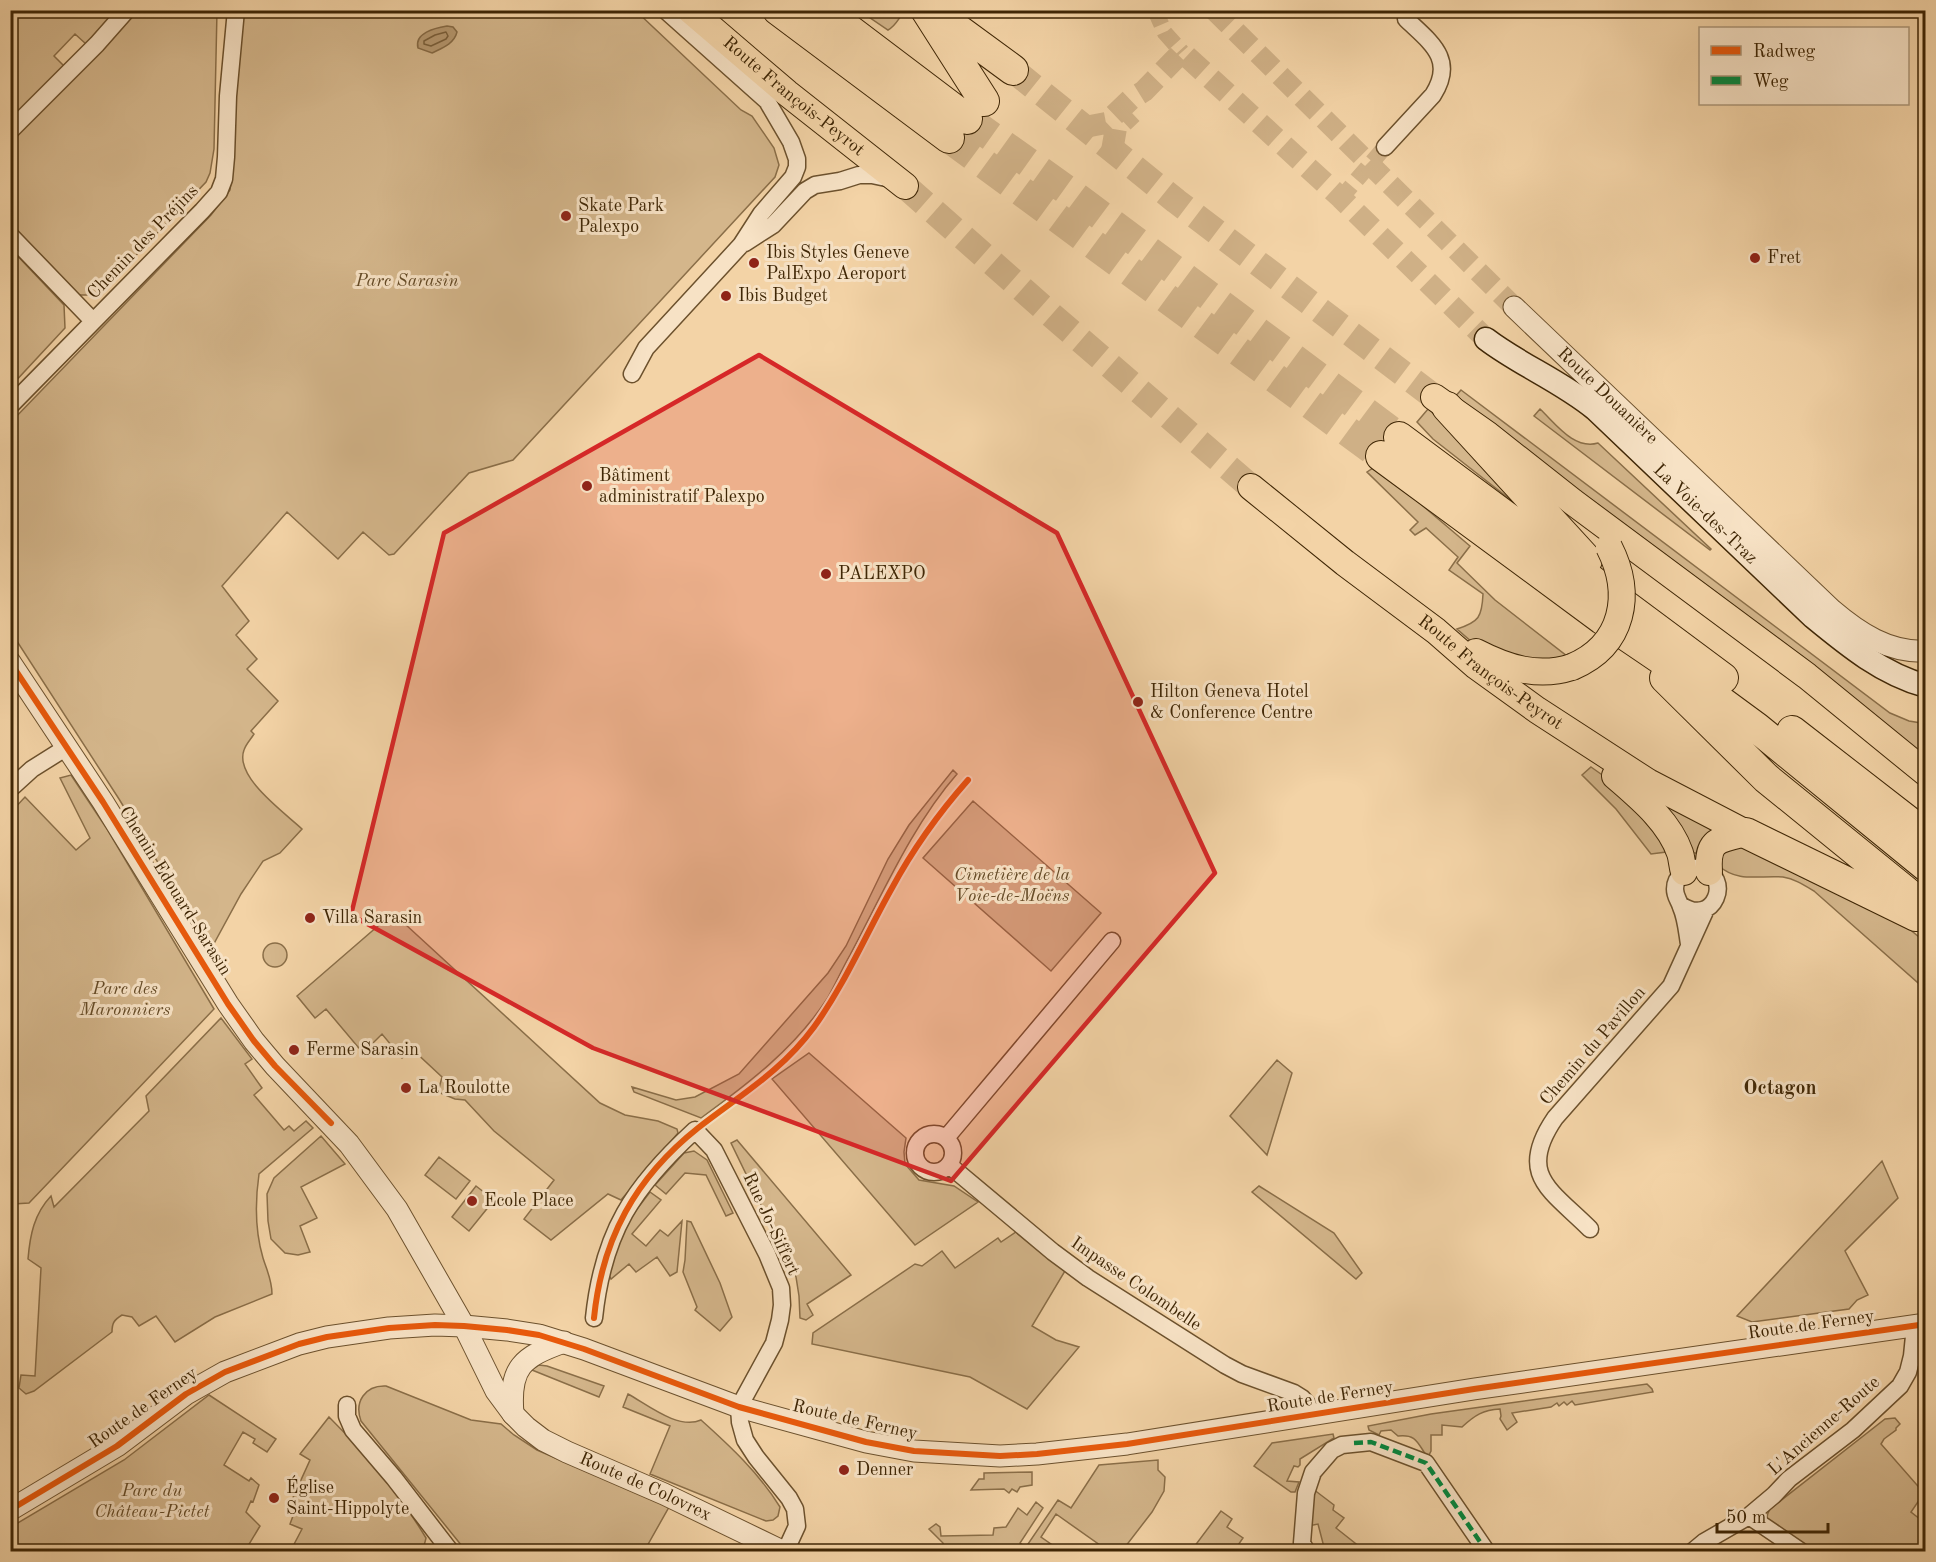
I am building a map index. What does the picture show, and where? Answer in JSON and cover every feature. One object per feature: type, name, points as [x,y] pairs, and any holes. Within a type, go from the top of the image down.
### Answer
[{"type":"highway","points":[[778,10],[967,119]]},
{"type":"highway","points":[[823,10],[967,119]]},
{"type":"highway","points":[[926,10],[967,119]]},
{"type":"highway","points":[[931,10],[1013,70]]},
{"type":"highway","points":[[1440,402],[1578,550],[1665,634]]},
{"type":"highway","points":[[1926,835],[1665,634],[1390,446],[1618,631],[1689,678],[1757,728],[1926,866]]},
{"type":"highway","points":[[1618,631],[1766,778],[1926,908]]},
{"type":"highway","points":[[1746,833],[1926,921]]},
{"type":"main road","name":"Route François-Peyrot","points":[[690,10],[786,93],[901,183]]},
{"type":"main road","points":[[950,10],[1013,70]]},
{"type":"main road","name":"La Voie-des-Traz","points":[[1486,339],[1519,362],[1582,398],[1838,637],[1887,670],[1926,686]]},
{"type":"main road","points":[[1440,402],[1488,435],[1573,502],[1807,676],[1926,773]]},
{"type":"main road","name":"Route François-Peyrot","points":[[1251,487],[1345,563],[1436,631],[1476,666],[1537,710],[1647,782],[1746,833]]},
{"type":"main road","points":[[1436,631],[1488,658],[1519,669],[1547,672],[1584,662],[1604,646],[1618,620],[1622,599],[1621,582],[1609,547],[1594,525],[1573,502]]},
{"type":"main road","points":[[1537,710],[1645,804],[1670,834],[1680,853],[1696,872],[1716,843],[1724,838],[1746,833]]},
{"type":"street","points":[[10,131],[97,44],[127,10]]},
{"type":"street","name":"Chemin des Préjins","points":[[10,406],[219,192],[224,180],[228,96],[236,10]]},
{"type":"street","name":"Route François-Peyrot","points":[[633,374],[646,348],[741,245],[761,214],[793,177],[797,167],[794,149],[767,101],[665,10]]},
{"type":"street","points":[[1385,147],[1433,95],[1443,72],[1441,59],[1434,46],[1406,19]]},
{"type":"street","name":"Route François-Peyrot","points":[[741,245],[773,225],[805,191],[815,185],[859,175],[872,175],[901,183]]},
{"type":"street","name":"Chemin des Préjins","points":[[10,235],[93,321]]},
{"type":"street","name":"Route Douanière","points":[[1514,307],[1839,616],[1864,634],[1885,645],[1900,650],[1926,651]]},
{"type":"street","name":"Chemin Edouard-Sarasin","points":[[10,662],[67,747],[228,1004],[268,1058],[350,1144],[383,1189],[418,1243],[464,1326]]},
{"type":"street","points":[[10,789],[32,768],[67,747]]},
{"type":"street","points":[[1681,905],[1693,911],[1706,909],[1714,903],[1717,896],[1716,881],[1696,872],[1675,884],[1675,896],[1681,905],[1689,944]]},
{"type":"street","name":"Chemin du Pavillon","points":[[1590,1229],[1542,1180],[1537,1162],[1538,1152],[1555,1118],[1671,986],[1706,909]]},
{"type":"street","points":[[946,1138],[1112,941]]},
{"type":"street","name":"Rue Jo-Siffert","points":[[594,1318],[606,1253],[628,1204],[653,1173],[695,1130],[714,1150],[767,1254],[781,1288],[782,1305],[774,1342],[739,1407]]},
{"type":"street","points":[[930,1134],[946,1138],[953,1153],[949,1165],[941,1170],[928,1171],[918,1164],[915,1152],[920,1139],[930,1134]]},
{"type":"street","name":"Impasse Colombelle","points":[[949,1165],[1053,1252],[1088,1278],[1225,1365],[1242,1374],[1294,1393],[1308,1405],[1310,1416]]},
{"type":"street","name":"Route de Ferney","points":[[10,1510],[117,1446],[186,1394],[225,1372],[276,1352],[327,1337],[389,1328],[435,1325],[514,1331],[564,1342],[739,1407],[866,1442],[914,1451],[1000,1456],[1096,1448],[1474,1389],[1920,1325]]},
{"type":"street","name":"L'Ancienne-Route","points":[[1692,1551],[1749,1516],[1789,1479],[1853,1430],[1900,1386],[1908,1372],[1920,1325]]},
{"type":"street","name":"Route de Colovrex","points":[[464,1326],[496,1391],[513,1414],[543,1440],[784,1551]]},
{"type":"street","points":[[513,1414],[511,1395],[520,1367],[544,1349],[564,1342]]},
{"type":"street","points":[[347,1405],[347,1416],[353,1430],[452,1551]]},
{"type":"street","points":[[739,1407],[745,1440],[795,1509],[797,1526],[784,1551]]},
{"type":"street","points":[[1307,1551],[1302,1543],[1306,1493],[1313,1472],[1332,1450],[1342,1445],[1371,1442],[1426,1463],[1487,1551]]},
{"type":"street","points":[[1749,1516],[1802,1551]]},
{"type":"highlighted area","points":[[759,355],[1057,533],[1215,873],[951,1181],[593,1048],[351,915],[444,533]]},
{"type":"green space","points":[[11,11],[116,11],[86,44],[75,34],[54,56],[64,66],[11,120]]},
{"type":"green space","points":[[135,11],[217,11],[214,149],[210,173],[206,182],[98,295],[79,295],[11,224],[10,140]]},
{"type":"green space","name":"Parc Sarasin","points":[[243,11],[636,11],[741,110],[752,116],[774,148],[779,165],[775,177],[513,460],[469,473],[394,554],[389,555],[363,532],[338,559],[287,512],[222,586],[249,621],[236,635],[257,659],[247,669],[278,701],[251,731],[254,734],[244,750],[243,760],[246,771],[263,794],[302,829],[280,853],[263,861],[241,894],[211,949],[119,799],[11,632],[11,422],[211,215],[230,190]]},
{"type":"green space","points":[[860,11],[905,11],[888,30]]},
{"type":"green space","points":[[11,249],[64,305],[65,328],[11,386]]},
{"type":"green space","points":[[1461,390],[1890,713],[1921,723],[1925,728],[1925,762],[1454,398]]},
{"type":"green space","points":[[1428,409],[1453,429],[1558,537],[1433,439],[1417,422]]},
{"type":"green space","points":[[1540,409],[1573,439],[1581,443],[1598,443],[1711,549],[1534,416]]},
{"type":"green space","points":[[1376,466],[1470,546],[1457,563],[1495,600],[1572,660],[1547,666],[1473,643],[1457,629],[1478,618],[1482,608],[1483,594],[1449,570],[1458,557],[1426,528],[1415,535],[1410,530],[1418,522],[1367,472]]},
{"type":"green space","points":[[1591,767],[1625,791],[1658,823],[1666,852],[1651,854],[1616,809],[1582,775]]},
{"type":"green space","points":[[953,770],[957,774],[912,837],[827,999],[785,1049],[736,1092],[701,1118],[634,1092],[632,1087],[676,1100],[695,1097],[739,1074],[828,973],[846,946],[888,859],[909,825]]},
{"type":"green space","name":"Parc des Maronniers","points":[[71,775],[107,829],[214,1009],[29,1203],[13,1204],[11,1227],[11,812],[25,797],[76,850],[90,838],[60,778]]},
{"type":"green space","points":[[1640,786],[1718,828],[1701,854],[1683,851]]},
{"type":"green space","name":"Cimetière de la Voie-de-Moëns","points":[[973,801],[1101,913],[1051,971],[923,858]]},
{"type":"green space","points":[[1740,841],[1902,923],[1925,942],[1925,989],[1814,891],[1783,877],[1734,875],[1719,866],[1721,846]]},
{"type":"green space","points":[[393,913],[600,1103],[625,1115],[658,1121],[677,1129],[678,1133],[621,1200],[608,1194],[551,1240],[524,1219],[554,1180],[494,1131],[465,1100],[455,1099],[438,1092],[442,1077],[413,1050],[402,1058],[382,1034],[363,1053],[326,1009],[315,1018],[297,996]]},
{"type":"green space","points":[[275,943],[283,947],[287,955],[283,963],[275,967],[267,963],[263,955],[267,947]]},
{"type":"green space","points":[[221,1018],[252,1059],[245,1064],[262,1088],[254,1095],[284,1130],[289,1126],[294,1131],[306,1121],[313,1128],[259,1174],[257,1227],[272,1294],[215,1317],[175,1342],[156,1316],[139,1326],[132,1317],[122,1315],[114,1322],[112,1332],[34,1391],[26,1394],[19,1388],[21,1375],[35,1376],[41,1268],[28,1259],[32,1233],[41,1210],[51,1196],[54,1207],[149,1111],[146,1096]]},
{"type":"green space","points":[[809,1053],[906,1138],[905,1164],[919,1180],[954,1186],[978,1202],[915,1245],[772,1079]]},
{"type":"green space","points":[[1277,1060],[1292,1073],[1267,1155],[1230,1116]]},
{"type":"green space","points":[[321,1136],[345,1164],[301,1187],[317,1218],[300,1226],[310,1252],[298,1255],[285,1253],[271,1239],[267,1194],[274,1178]]},
{"type":"green space","points":[[737,1140],[851,1275],[807,1304],[813,1315],[806,1320],[800,1318],[796,1277],[731,1143]]},
{"type":"green space","points":[[694,1151],[707,1160],[733,1213],[726,1216],[706,1175],[685,1173],[666,1194],[655,1185],[684,1153]]},
{"type":"green space","points":[[439,1157],[470,1181],[456,1199],[425,1175]]},
{"type":"green space","points":[[1882,1161],[1898,1198],[1845,1251],[1868,1295],[1857,1300],[1849,1309],[1752,1322],[1737,1316]]},
{"type":"green space","points":[[476,1186],[494,1200],[469,1231],[452,1217]]},
{"type":"green space","points":[[1259,1186],[1334,1233],[1362,1273],[1356,1279],[1252,1192]]},
{"type":"green space","points":[[650,1192],[661,1200],[632,1234],[646,1246],[660,1230],[668,1236],[682,1221],[677,1272],[670,1276],[657,1257],[636,1272],[629,1264],[611,1279],[608,1274],[619,1238]]},
{"type":"green space","points":[[687,1221],[691,1222],[720,1283],[732,1317],[720,1331],[695,1310],[697,1307],[683,1272]]},
{"type":"green space","points":[[1016,1232],[1065,1271],[1032,1326],[1056,1340],[1079,1347],[1027,1409],[970,1377],[812,1344],[813,1333],[915,1264],[922,1266],[942,1251],[955,1268],[998,1238],[1001,1242]]},
{"type":"green space","points":[[539,1365],[604,1386],[599,1397],[532,1370]]},
{"type":"green space","points":[[1647,1384],[1653,1392],[1575,1405],[1572,1401],[1567,1405],[1564,1402],[1559,1406],[1557,1403],[1551,1407],[1512,1413],[1517,1422],[1507,1430],[1500,1419],[1500,1409],[1480,1414],[1462,1427],[1442,1425],[1442,1435],[1431,1435],[1429,1455],[1426,1455],[1418,1443],[1409,1436],[1398,1436],[1391,1430],[1381,1431],[1379,1435],[1369,1430],[1368,1426],[1431,1414]]},
{"type":"green space","points":[[386,1386],[471,1420],[501,1424],[537,1450],[669,1507],[646,1548],[651,1551],[466,1551],[361,1421],[359,1407],[363,1396],[372,1388]]},
{"type":"green space","points":[[628,1394],[673,1419],[683,1422],[701,1420],[763,1483],[780,1507],[778,1516],[766,1521],[650,1474],[670,1426],[623,1407]]},
{"type":"green space","name":"Parc du Château-Pictet","points":[[209,1395],[276,1439],[267,1452],[253,1443],[255,1439],[243,1432],[224,1465],[249,1481],[251,1478],[259,1485],[253,1502],[251,1501],[246,1512],[260,1526],[245,1551],[11,1551],[11,1527],[124,1460]]},
{"type":"green space","points":[[329,1417],[369,1460],[405,1505],[426,1538],[423,1550],[290,1552],[302,1529],[290,1524],[297,1505],[291,1502],[310,1460],[300,1454]]},
{"type":"green space","points":[[1895,1418],[1900,1424],[1881,1444],[1924,1493],[1911,1512],[1925,1523],[1925,1551],[1911,1549],[1908,1552],[1817,1551],[1771,1526],[1767,1518],[1770,1509],[1885,1419]]},
{"type":"green space","points":[[1333,1434],[1334,1438],[1300,1459],[1298,1467],[1294,1466],[1287,1481],[1299,1482],[1295,1492],[1291,1492],[1254,1466],[1272,1443]]},
{"type":"green space","points":[[1158,1460],[1158,1470],[1165,1477],[1164,1491],[1152,1512],[1122,1551],[1102,1551],[1104,1548],[1056,1514],[1041,1537],[1061,1551],[944,1551],[943,1543],[929,1529],[936,1524],[940,1527],[941,1536],[993,1535],[994,1528],[1006,1527],[1018,1508],[1027,1515],[1036,1502],[1043,1508],[1020,1543],[1026,1547],[1058,1500],[1071,1508],[1099,1465]]},
{"type":"green space","points":[[1032,1472],[1032,1485],[1020,1487],[1017,1492],[1012,1489],[1009,1493],[1004,1489],[971,1490],[979,1479],[984,1479],[984,1473]]},
{"type":"green space","points":[[1313,1489],[1334,1505],[1333,1510],[1344,1518],[1336,1528],[1365,1551],[1325,1551],[1318,1524],[1308,1526]]},
{"type":"green space","points":[[1221,1511],[1232,1519],[1227,1527],[1243,1538],[1234,1551],[1191,1551]]},
{"type":"water","points":[[447,26],[453,27],[457,32],[447,45],[432,53],[418,48],[422,35]]},
{"type":"tunnel","points":[[1155,10],[1165,33],[1182,52]]},
{"type":"tunnel","points":[[1214,10],[1514,307]]},
{"type":"tunnel","points":[[1085,127],[1106,123],[1131,99],[1144,91],[1182,52],[1341,198],[1486,339]]},
{"type":"tunnel","points":[[1013,70],[1176,201],[1434,397]]},
{"type":"tunnel","points":[[1112,151],[1116,128],[1132,113]]},
{"type":"tunnel","points":[[967,119],[1068,191],[1399,437]]},
{"type":"tunnel","points":[[949,138],[1381,456]]},
{"type":"tunnel","points":[[1341,198],[1385,147]]},
{"type":"tunnel","points":[[905,186],[1251,487]]},
{"type":"marked path","points":[[1354,1443],[1371,1442],[1426,1463],[1487,1552]]},
{"type":"cycle path","points":[[10,662],[103,802],[228,1004],[275,1066],[331,1123]]},
{"type":"cycle path","points":[[594,1318],[598,1289],[614,1236],[625,1212],[640,1189],[676,1147],[774,1070],[814,1027],[836,994],[882,905],[917,846],[968,780]]},
{"type":"cycle path","points":[[10,1510],[117,1446],[186,1394],[225,1372],[299,1344],[327,1337],[389,1328],[464,1326],[539,1335],[584,1349],[739,1407],[866,1442],[914,1451],[1000,1456],[1127,1444],[1474,1389],[1926,1324]]},
{"type":"place","name":"Skate Park Palexpo","points":[[566,216]]},
{"type":"place","name":"Fret","points":[[1755,258]]},
{"type":"place","name":"Ibis Styles Geneve PalExpo Aeroport","points":[[754,263]]},
{"type":"place","name":"Ibis Budget","points":[[726,296]]},
{"type":"place","name":"Bâtiment administratif Palexpo","points":[[587,486]]},
{"type":"place","name":"PALEXPO","points":[[826,574]]},
{"type":"place","name":"Hilton Geneva Hotel & Conference Centre","points":[[1138,702]]},
{"type":"place","name":"Villa Sarasin","points":[[310,918]]},
{"type":"place","name":"Ferme Sarasin","points":[[294,1050]]},
{"type":"place","name":"La Roulotte","points":[[406,1088]]},
{"type":"place","name":"Ecole Place","points":[[472,1201]]},
{"type":"place","name":"Denner","points":[[844,1470]]},
{"type":"place","name":"Église Saint-Hippolyte","points":[[274,1498]]},
{"type":"district","name":"Octagon","points":[[1780,1089]]}]
